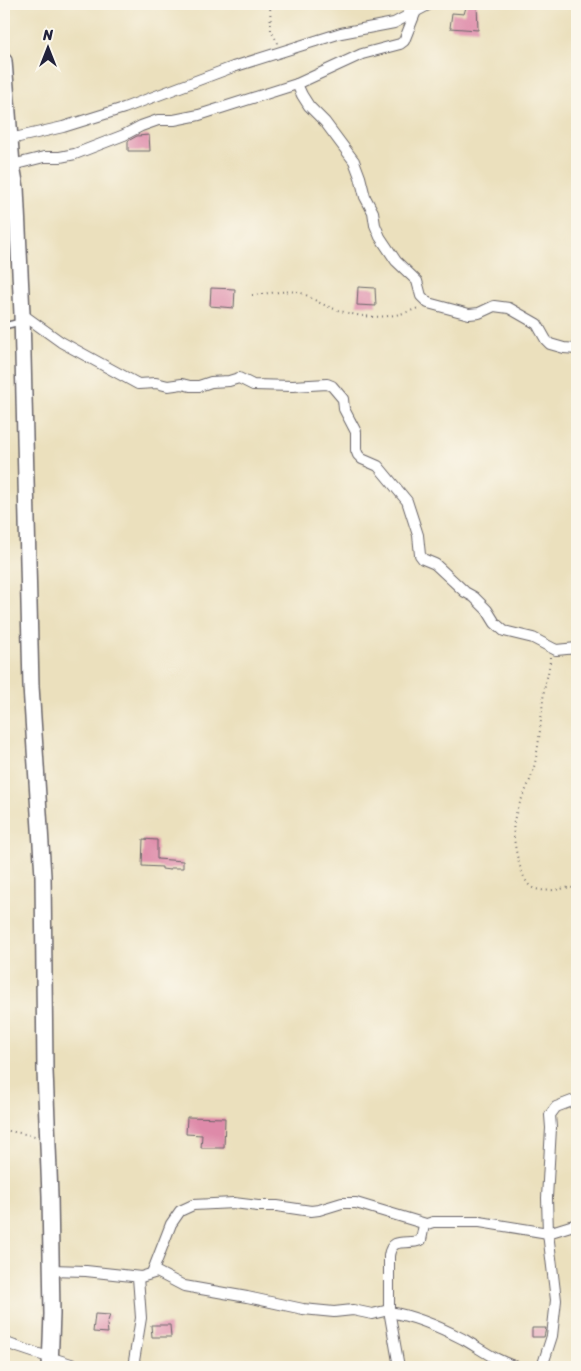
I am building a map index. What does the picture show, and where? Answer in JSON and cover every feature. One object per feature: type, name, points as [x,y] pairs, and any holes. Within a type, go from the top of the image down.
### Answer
[{"type":"main road","points":[[4,61],[12,165],[10,190],[22,318],[31,686],[43,876],[45,1071],[52,1314],[50,1362]]},
{"type":"street","points":[[10,140],[124,108],[233,67],[342,33],[394,23],[412,10],[430,4]]},
{"type":"street","points":[[12,165],[44,157],[60,157],[75,154],[158,120],[174,120],[199,116],[297,84],[362,54],[400,44],[404,41],[412,10]]},
{"type":"street","points":[[297,84],[309,106],[325,122],[354,161],[380,237],[396,261],[417,282],[421,296],[428,303],[469,314],[494,306],[509,308],[537,324],[550,344],[577,349]]},
{"type":"street","points":[[22,318],[60,342],[138,384],[156,383],[171,386],[178,384],[199,386],[211,382],[229,381],[239,378],[253,386],[327,384],[332,386],[343,399],[344,409],[356,432],[356,450],[358,455],[362,459],[378,466],[407,501],[418,535],[420,555],[423,559],[435,564],[474,597],[504,631],[530,637],[556,650],[577,648]]},
{"type":"street","points":[[542,1367],[552,1336],[556,1300],[548,1233],[547,1198],[550,1116],[556,1107],[577,1099]]},
{"type":"street","points":[[152,1273],[171,1224],[180,1211],[194,1205],[234,1203],[311,1211],[342,1203],[356,1203],[426,1224],[480,1222],[548,1233],[577,1224]]},
{"type":"street","points":[[398,1367],[389,1311],[390,1248],[394,1244],[420,1240],[422,1228],[426,1224]]},
{"type":"street","points":[[50,1270],[86,1271],[138,1277],[152,1273],[161,1273],[184,1286],[303,1309],[334,1312],[353,1310],[372,1314],[389,1311],[444,1329],[488,1355],[518,1367]]},
{"type":"street","points":[[133,1367],[141,1318],[138,1277]]},
{"type":"street","points":[[4,1342],[50,1362],[80,1367]]},
{"type":"lane","points":[[4,326],[22,318]]},
{"type":"path","points":[[270,4],[271,31],[278,42],[279,53]]},
{"type":"path","points":[[252,294],[299,292],[348,314],[378,318],[409,311],[428,303]]},
{"type":"path","points":[[550,648],[550,668],[544,690],[537,754],[534,770],[514,822],[514,842],[526,881],[532,888],[542,890],[574,888],[577,891],[577,898]]},
{"type":"path","points":[[4,1130],[48,1138]]},
{"type":"building","points":[[467,4],[477,4],[478,30],[450,28],[452,13],[464,14]]},
{"type":"building","points":[[149,135],[150,151],[128,151],[128,141],[137,136]]},
{"type":"building","points":[[358,287],[375,288],[376,306],[357,305]]},
{"type":"building","points":[[211,288],[235,289],[234,308],[210,306]]},
{"type":"building","points":[[143,839],[157,840],[157,859],[183,861],[183,868],[170,868],[170,870],[162,869],[162,867],[142,866]]},
{"type":"building","points":[[187,1117],[225,1118],[224,1148],[201,1148],[202,1135],[186,1134]]},
{"type":"building","points":[[95,1314],[110,1315],[107,1324],[108,1333],[93,1332]]},
{"type":"building","points":[[151,1325],[170,1325],[171,1337],[152,1337]]},
{"type":"building","points":[[532,1328],[546,1328],[544,1337],[532,1337]]}]
